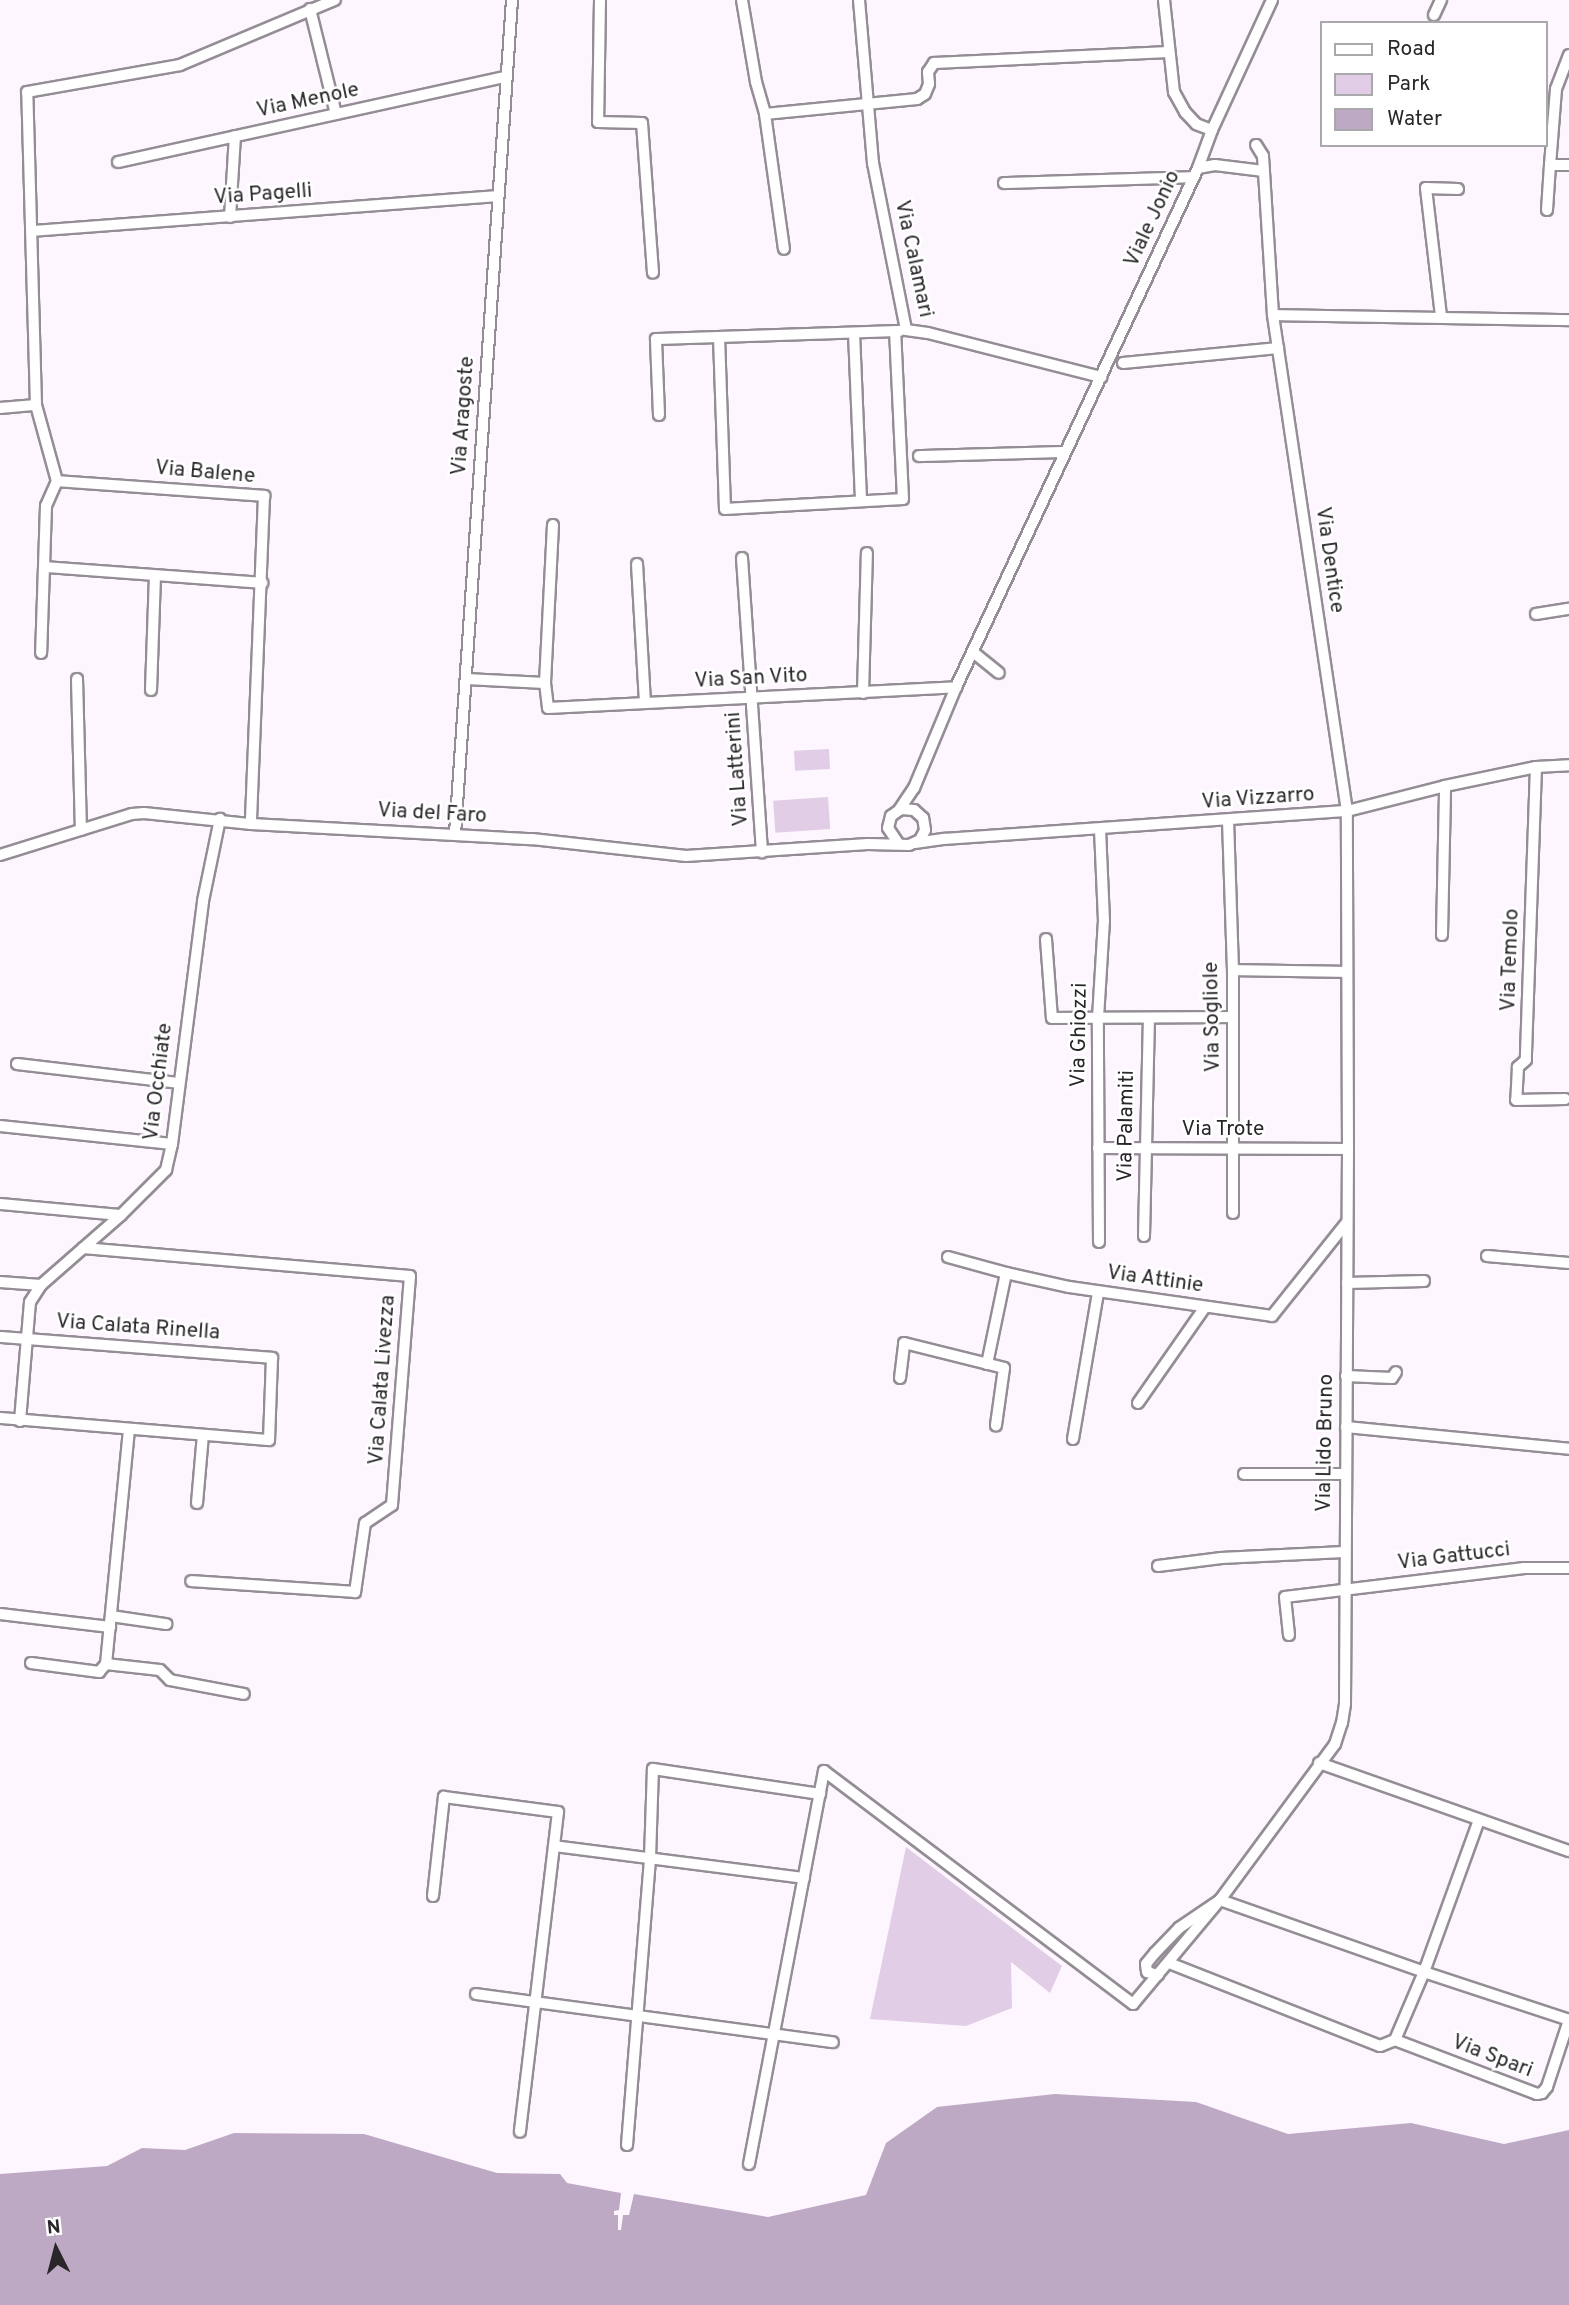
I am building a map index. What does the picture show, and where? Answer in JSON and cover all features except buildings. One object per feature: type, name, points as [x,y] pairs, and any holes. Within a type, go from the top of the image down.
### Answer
[{"type":"street","points":[[41,653],[46,506],[57,481],[36,405],[27,92],[180,65],[335,0]]},
{"type":"street","name":"Via Aragoste","points":[[455,834],[512,0]]},
{"type":"street","points":[[600,0],[598,122],[642,123],[653,273]]},
{"type":"street","points":[[743,0],[756,82],[765,114],[784,249]]},
{"type":"street","name":"Via Calamari","points":[[859,0],[873,163],[901,331],[928,333],[1101,377]]},
{"type":"street","points":[[1164,0],[1174,92],[1196,124],[1212,130]]},
{"type":"street","name":"Viale Jonio","points":[[899,810],[914,788],[956,687],[1195,173],[1272,0]]},
{"type":"street","points":[[1434,15],[1441,0]]},
{"type":"street","points":[[310,9],[336,114]]},
{"type":"street","points":[[765,114],[917,99],[925,94],[929,84],[928,72],[934,63],[1169,52]]},
{"type":"street","points":[[1547,210],[1556,89],[1569,55]]},
{"type":"street","name":"Via Menole","points":[[118,162],[506,77]]},
{"type":"street","points":[[230,217],[235,136]]},
{"type":"street","name":"Via Dentice","points":[[1256,145],[1263,156],[1273,315],[1347,811]]},
{"type":"street","points":[[1205,149],[1215,165]]},
{"type":"street","points":[[1004,183],[1195,173],[1215,165],[1264,171]]},
{"type":"street","points":[[1550,165],[1569,165]]},
{"type":"street","points":[[1441,316],[1426,188],[1458,188]]},
{"type":"street","name":"Via Pagelli","points":[[32,232],[497,196]]},
{"type":"street","points":[[1273,315],[1569,320]]},
{"type":"street","points":[[659,415],[656,339],[901,331],[903,499],[725,509],[719,337]]},
{"type":"street","points":[[854,333],[861,501]]},
{"type":"street","points":[[1123,363],[1278,348]]},
{"type":"street","points":[[0,408],[36,405]]},
{"type":"street","points":[[919,456],[1065,452]]},
{"type":"street","name":"Via Balene","points":[[57,481],[264,496],[251,824]]},
{"type":"street","points":[[466,679],[545,683],[553,525]]},
{"type":"street","points":[[863,693],[867,553]]},
{"type":"street","name":"Via Latterini","points":[[742,558],[762,852]]},
{"type":"street","points":[[637,564],[645,704]]},
{"type":"street","points":[[46,567],[262,583]]},
{"type":"street","points":[[151,690],[155,576]]},
{"type":"street","points":[[1536,614],[1569,610]]},
{"type":"street","points":[[972,652],[999,673]]},
{"type":"street","points":[[77,679],[81,830]]},
{"type":"street","name":"Via San Vito","points":[[545,683],[548,708],[956,687]]},
{"type":"street","name":"Via Vizzarro","points":[[898,843],[1347,811],[1445,786],[1536,767],[1569,765]]},
{"type":"street","name":"Via Temolo","points":[[1536,767],[1526,1060],[1518,1067],[1516,1100],[1565,1099]]},
{"type":"street","points":[[1442,935],[1445,786]]},
{"type":"street","name":"Viale Jonio","points":[[914,788],[917,812]]},
{"type":"street","points":[[868,844],[888,828],[891,816],[908,808],[923,818],[925,829],[915,843]]},
{"type":"street","name":"Via Lido Bruno","points":[[820,1794],[824,1771],[1133,2004],[1220,1900],[1335,1744],[1345,1704],[1347,811]]},
{"type":"street","name":"Via del Faro","points":[[0,855],[144,813],[251,824],[455,834],[686,856],[898,843]]},
{"type":"street","name":"Via Occhiate","points":[[20,1420],[30,1301],[41,1285],[121,1215],[166,1170],[172,1144],[203,901],[220,819]]},
{"type":"street","name":"Via Sogliole","points":[[1228,820],[1233,970],[1233,1213]]},
{"type":"street","points":[[888,828],[898,843]]},
{"type":"street","name":"Via Vizzarro","points":[[925,829],[945,839]]},
{"type":"street","name":"Via Ghiozzi","points":[[1098,1242],[1098,1018],[1104,921],[1100,830]]},
{"type":"street","points":[[1046,939],[1052,1018],[1233,1017]]},
{"type":"street","points":[[1233,970],[1347,972]]},
{"type":"street","name":"Via Palamiti","points":[[1144,1236],[1149,1018]]},
{"type":"street","points":[[17,1064],[178,1083]]},
{"type":"street","points":[[0,1126],[172,1144]]},
{"type":"street","name":"Via Trote","points":[[1098,1148],[1348,1149]]},
{"type":"street","points":[[0,1204],[121,1215]]},
{"type":"street","name":"Via Attinie","points":[[948,1257],[1006,1273],[1098,1292],[1272,1316],[1347,1222]]},
{"type":"street","name":"Via Calata Livezza","points":[[83,1248],[410,1276],[392,1505],[365,1523],[355,1592],[191,1581]]},
{"type":"street","points":[[1487,1256],[1569,1263]]},
{"type":"street","points":[[987,1363],[1006,1273]]},
{"type":"street","points":[[1347,1283],[1424,1281]]},
{"type":"street","points":[[0,1282],[41,1285]]},
{"type":"street","points":[[1073,1439],[1098,1292]]},
{"type":"street","points":[[1138,1402],[1205,1307]]},
{"type":"street","name":"Via Calata Rinella","points":[[0,1337],[272,1358],[270,1440],[203,1435]]},
{"type":"street","points":[[900,1378],[905,1343],[1004,1368],[996,1425]]},
{"type":"street","points":[[1346,1376],[1392,1378],[1396,1372]]},
{"type":"street","points":[[0,1428],[0,1418],[203,1435],[197,1503]]},
{"type":"street","points":[[1346,1427],[1569,1449]]},
{"type":"street","points":[[31,1663],[99,1672],[106,1664],[129,1429]]},
{"type":"street","points":[[1244,1474],[1345,1474]]},
{"type":"street","points":[[1158,1566],[1221,1558],[1345,1552]]},
{"type":"street","name":"Via Gattucci","points":[[1289,1635],[1285,1597],[1524,1568],[1569,1568]]},
{"type":"street","points":[[0,1614],[166,1624]]},
{"type":"street","points":[[106,1664],[160,1670],[170,1680],[244,1694]]},
{"type":"street","points":[[1319,1763],[1569,1851]]},
{"type":"street","points":[[626,2145],[650,1858],[653,1769],[820,1794],[749,2164]]},
{"type":"street","points":[[433,1896],[444,1797],[558,1812],[520,2132]]},
{"type":"street","points":[[1169,1963],[1380,2046],[1395,2040],[1424,1972],[1479,1820]]},
{"type":"street","points":[[554,1846],[804,1878]]},
{"type":"street","points":[[1158,1975],[1147,1972],[1146,1964],[1155,1953],[1179,1928],[1220,1900],[1569,2020]]},
{"type":"street","points":[[476,1994],[833,2042]]},
{"type":"street","name":"Via Spari","points":[[1395,2040],[1537,2094],[1547,2087],[1569,2020]]},
{"type":"green space","points":[[829,749],[830,769],[795,771],[794,751]]},
{"type":"green space","points":[[828,797],[830,829],[775,833],[773,801]]},
{"type":"green space","points":[[906,1847],[1062,1966],[1050,1993],[1011,1962],[1012,2008],[966,2026],[870,2019]]},
{"type":"water","points":[[1055,2094],[1196,2102],[1288,2134],[1411,2123],[1504,2144],[1569,2130],[1569,2305],[0,2305],[0,2174],[107,2166],[142,2148],[185,2150],[234,2133],[364,2134],[497,2173],[560,2174],[567,2183],[621,2193],[619,2210],[614,2211],[614,2215],[618,2215],[618,2230],[621,2230],[623,2215],[629,2215],[634,2194],[768,2217],[866,2195],[886,2143],[937,2107]]}]
